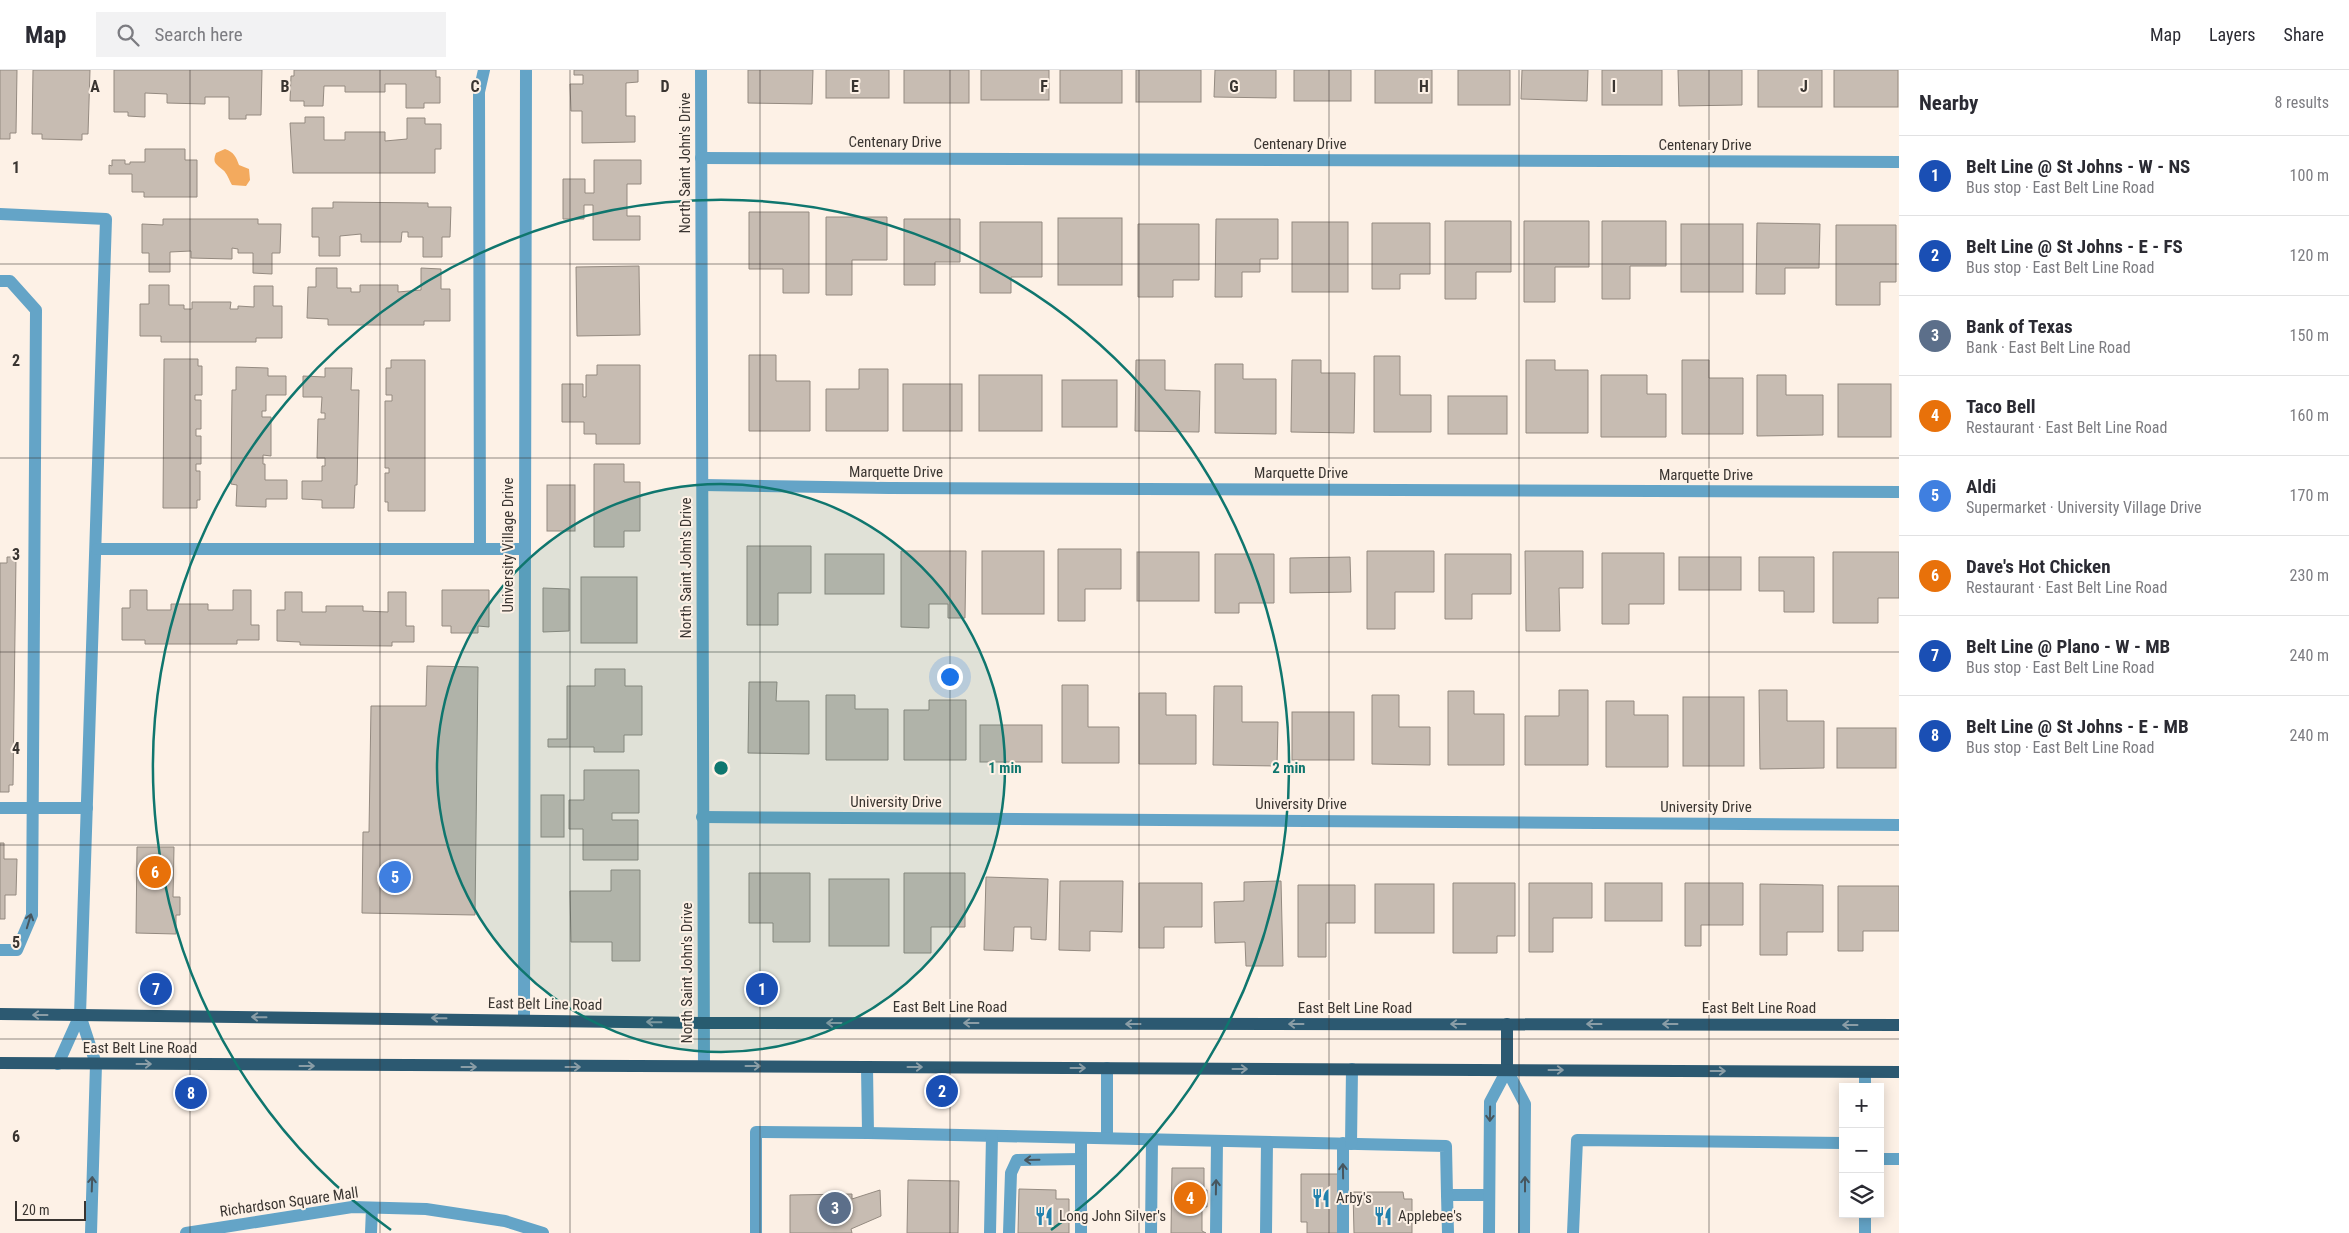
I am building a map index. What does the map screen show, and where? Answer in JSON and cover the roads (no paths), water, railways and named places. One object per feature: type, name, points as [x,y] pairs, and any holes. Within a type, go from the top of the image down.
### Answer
[{"type":"main road","name":"East Belt Line Road","points":[[0,1014],[524,1019],[703,1023],[1899,1025]]},
{"type":"main road","points":[[1507,1024],[1507,1070]]},
{"type":"main road","name":"East Belt Line Road","points":[[0,1063],[514,1067],[704,1066],[1899,1072]]},
{"type":"street","points":[[480,549],[479,92],[484,70]]},
{"type":"street","name":"University Village Drive","points":[[524,1019],[526,70]]},
{"type":"street","name":"North Saint John's Drive","points":[[701,70],[704,1066]]},
{"type":"street","name":"Centenary Drive","points":[[701,158],[1899,162]]},
{"type":"street","points":[[0,214],[106,220],[97,549],[80,1015],[96,1064],[91,1233]]},
{"type":"street","points":[[0,281],[10,281],[36,310],[32,915],[17,950],[0,950]]},
{"type":"street","name":"Marquette Drive","points":[[703,485],[909,488],[1899,492]]},
{"type":"street","points":[[97,549],[524,549]]},
{"type":"street","points":[[0,808],[87,808]]},
{"type":"street","name":"University Drive","points":[[702,817],[1899,824]]},
{"type":"street","points":[[58,1064],[80,1015]]},
{"type":"street","points":[[867,1067],[868,1133]]},
{"type":"street","points":[[1107,1068],[1107,1138]]},
{"type":"street","points":[[1343,1233],[1352,1069]]},
{"type":"street","points":[[1488,1233],[1490,1102],[1507,1070]]},
{"type":"street","points":[[1507,1070],[1525,1104],[1524,1233]]},
{"type":"street","points":[[1865,1072],[1865,1083]]},
{"type":"street","points":[[756,1233],[756,1132],[1446,1146],[1448,1233]]},
{"type":"street","points":[[990,1233],[992,1136]]},
{"type":"street","points":[[1081,1138],[1081,1233]]},
{"type":"street","points":[[1151,1233],[1152,1139]]},
{"type":"street","points":[[1574,1233],[1577,1140],[1839,1142]]},
{"type":"street","points":[[1216,1233],[1217,1141]]},
{"type":"street","points":[[1266,1233],[1267,1142]]},
{"type":"street","points":[[1884,1158],[1899,1158]]},
{"type":"street","points":[[1009,1233],[1011,1173],[1017,1160],[1081,1159]]},
{"type":"street","points":[[1447,1195],[1489,1195]]},
{"type":"street","name":"Richardson Square Mall","points":[[186,1233],[352,1207],[426,1208],[505,1221],[543,1233]]},
{"type":"street","points":[[371,1233],[372,1208]]},
{"type":"street","points":[[1865,1218],[1865,1233]]},
{"type":"place","name":"Dave's Hot Chicken","points":[[155,872]]},
{"type":"place","name":"Aldi","points":[[395,877]]},
{"type":"place","name":"Belt Line @ Plano - W - MB","points":[[156,989]]},
{"type":"place","name":"Belt Line @ St Johns - W - NS","points":[[762,989]]},
{"type":"place","name":"Belt Line @ St Johns - E - FS","points":[[942,1091]]},
{"type":"place","name":"Belt Line @ St Johns - E - MB","points":[[191,1093]]},
{"type":"place","name":"Taco Bell","points":[[1190,1198]]},
{"type":"place","name":"Arby's","points":[[1321,1198]]},
{"type":"place","name":"Bank of Texas","points":[[835,1208]]},
{"type":"place","name":"Long John Silver's","points":[[1044,1216]]},
{"type":"place","name":"Applebee's","points":[[1383,1216]]}]
